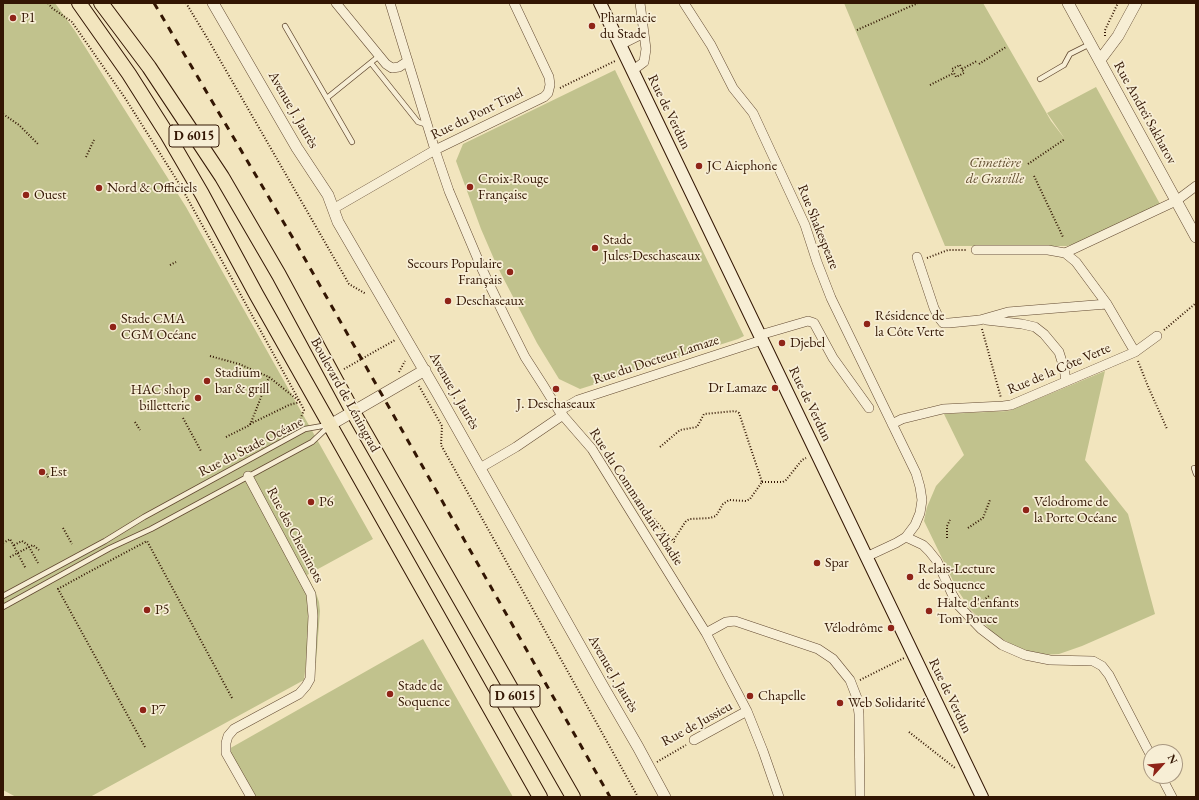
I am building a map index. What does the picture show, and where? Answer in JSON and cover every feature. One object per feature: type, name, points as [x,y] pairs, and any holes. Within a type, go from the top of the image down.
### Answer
[{"type":"main road","name":"Boulevard de Léningrad","points":[[80,3],[129,74],[167,134],[202,194],[330,425],[540,797]]},
{"type":"main road","name":"Boulevard de Léningrad","points":[[101,3],[148,67],[222,177],[279,275],[353,412],[573,797]]},
{"type":"main road","name":"Rue de Verdun","points":[[600,3],[982,797]]},
{"type":"street","name":"Avenue J. Jaurès","points":[[213,3],[297,148],[328,195],[338,222],[480,468],[665,797]]},
{"type":"street","points":[[336,3],[386,64],[392,68],[399,68],[408,61]]},
{"type":"street","name":"Rue du Commandant Abadie","points":[[390,3],[435,150],[452,197],[482,270],[525,356],[561,413],[592,449],[706,633],[747,711],[763,750],[779,797]]},
{"type":"street","name":"Rue du Pont Tinel","points":[[333,208],[435,150],[544,97],[548,93],[550,85],[549,77],[514,3]]},
{"type":"street","points":[[632,71],[644,62],[646,49],[640,3]]},
{"type":"street","name":"Rue Shakespeare","points":[[684,3],[711,45],[733,88],[753,113],[805,225],[831,298],[892,424]]},
{"type":"street","name":"Rue Andreï Sakharov","points":[[1068,3],[1196,237]]},
{"type":"street","points":[[1100,60],[1118,36],[1136,3]]},
{"type":"street","points":[[620,44],[644,33]]},
{"type":"street","points":[[1065,253],[1176,201],[1196,186]]},
{"type":"street","points":[[976,250],[1048,250],[1065,253],[1076,262],[1107,304],[1135,352]]},
{"type":"street","points":[[917,259],[934,308],[943,323],[980,320],[1008,312],[1107,304]]},
{"type":"street","name":"Rue du Docteur Lamaze","points":[[480,468],[516,447],[578,400],[761,338],[808,320],[814,323],[833,358],[869,408]]},
{"type":"street","points":[[980,320],[1022,324],[1035,327],[1044,334],[1059,352],[1066,381]]},
{"type":"street","name":"Rue de la Côte Verte","points":[[892,424],[902,419],[943,409],[1003,406],[1011,404],[1135,352],[1157,336]]},
{"type":"street","points":[[330,425],[424,370]]},
{"type":"street","points":[[866,557],[896,543],[906,536],[915,525],[920,514],[922,500],[916,473],[892,424]]},
{"type":"street","name":"Rue des Cheminots","points":[[248,476],[311,594],[313,605],[310,679],[306,686],[299,694],[234,729],[228,736],[226,753],[251,797]]},
{"type":"street","points":[[906,536],[923,545],[929,551],[937,561],[952,594],[967,614],[1002,645],[1025,655],[1050,660],[1093,661],[1102,666],[1109,675],[1145,744]]},
{"type":"street","points":[[706,633],[726,622],[735,621],[818,649],[832,659],[852,684],[857,698],[859,714],[860,797]]},
{"type":"street","name":"Rue de Jussieu","points":[[694,740],[747,711]]},
{"type":"street","points":[[1165,784],[1172,797]]},
{"type":"lane","points":[[285,26],[352,142]]},
{"type":"lane","points":[[1040,79],[1064,65],[1070,54],[1090,44]]},
{"type":"lane","points":[[327,98],[379,56]]},
{"type":"lane","points":[[370,63],[418,122],[428,125]]},
{"type":"lane","name":"Rue du Stade Océane","points":[[3,607],[110,548],[151,529],[312,442],[330,425]]},
{"type":"lane","name":"Rue du Stade Océane","points":[[3,596],[105,540],[150,513],[306,429],[330,425]]},
{"type":"lane","points":[[1194,468],[1196,474]]},
{"type":"path","points":[[48,3],[52,8],[72,22],[125,98],[180,185],[300,402],[304,410],[300,420]]},
{"type":"path","points":[[186,3],[349,284],[366,293],[370,300]]},
{"type":"path","points":[[857,30],[918,3]]},
{"type":"path","points":[[1107,51],[1105,30],[1118,3]]},
{"type":"path","points":[[979,64],[1006,47]]},
{"type":"path","points":[[962,69],[977,61]]},
{"type":"path","points":[[558,88],[612,63]]},
{"type":"path","points":[[960,65],[964,73],[956,77],[954,73],[952,69],[960,65]]},
{"type":"path","points":[[930,85],[954,73]]},
{"type":"path","points":[[3,114],[19,125],[39,145]]},
{"type":"path","points":[[1028,164],[1065,139]]},
{"type":"path","points":[[86,157],[94,140]]},
{"type":"path","points":[[1034,176],[1063,237]]},
{"type":"path","points":[[917,259],[948,250],[976,250]]},
{"type":"path","points":[[170,265],[176,262]]},
{"type":"path","points":[[1157,336],[1196,303]]},
{"type":"path","points":[[980,320],[1003,406]]},
{"type":"path","points":[[344,369],[397,339]]},
{"type":"path","points":[[1135,352],[1167,430]]},
{"type":"path","points":[[210,356],[239,364],[269,377],[300,402]]},
{"type":"path","points":[[397,375],[405,361],[442,426],[441,445],[638,797]]},
{"type":"path","points":[[250,425],[269,377]]},
{"type":"path","points":[[226,437],[288,404],[300,402]]},
{"type":"path","points":[[660,447],[680,430],[697,427],[704,414],[735,411],[739,413],[762,482]]},
{"type":"path","points":[[183,418],[201,451]]},
{"type":"path","points":[[136,422],[140,430]]},
{"type":"path","points":[[762,482],[783,482],[802,460],[816,452]]},
{"type":"path","points":[[45,471],[49,479]]},
{"type":"path","points":[[654,519],[674,542],[686,521],[690,519],[710,518],[716,516],[723,504],[729,500],[746,501],[750,499],[762,482]]},
{"type":"path","points":[[968,528],[983,518],[990,500]]},
{"type":"path","points":[[947,538],[947,526],[950,520]]},
{"type":"path","points":[[63,528],[72,544]]},
{"type":"path","points":[[3,543],[10,539],[26,569]]},
{"type":"path","points":[[14,545],[22,541],[29,547],[38,562]]},
{"type":"path","points":[[145,747],[58,589],[87,572],[147,541],[232,698]]},
{"type":"path","points":[[10,557],[33,545],[39,550]]},
{"type":"path","points":[[967,614],[989,596]]},
{"type":"path","points":[[852,684],[913,654]]},
{"type":"path","points":[[909,732],[957,769]]},
{"type":"path","name":"Rue de Jussieu","points":[[660,760],[694,740]]},
{"type":"green space","points":[[3,3],[55,3],[75,31],[186,207],[373,539],[307,575],[316,593],[320,611],[316,663],[306,663],[304,680],[90,797],[16,797],[3,790]]},
{"type":"green space","name":"Cimetière de Graville","points":[[844,3],[983,3],[1051,121],[1065,139],[1047,113],[1096,87],[1160,204],[1079,243],[1067,246],[945,246]]},
{"type":"green space","name":"Stade Jules-Deschaseaux","points":[[615,70],[744,336],[580,389],[559,379],[537,343],[497,266],[481,229],[456,161],[463,144]]},
{"type":"green space","name":"Vélodrome de la Porte Océane","points":[[1105,371],[1085,460],[1128,514],[1155,614],[1082,646],[1059,654],[1041,655],[1021,650],[994,634],[970,609],[957,589],[924,521],[927,507],[936,486],[964,455],[944,414],[1009,411]]},
{"type":"green space","name":"Stade de Soquence","points":[[423,639],[513,797],[254,797],[227,750]]},
{"type":"railway","points":[[154,3],[297,245],[610,797]]},
{"type":"place","name":"P1","points":[[13,18]]},
{"type":"place","name":"Pharmacie du Stade","points":[[592,26]]},
{"type":"place","name":"JC Aiephone","points":[[699,166]]},
{"type":"place","name":"Croix-Rouge Française","points":[[470,187]]},
{"type":"place","name":"Nord & Officiels","points":[[99,188]]},
{"type":"place","name":"Ouest","points":[[26,195]]},
{"type":"place","name":"Stade Jules-Deschaseaux","points":[[595,248]]},
{"type":"place","name":"Secours Populaire Français","points":[[510,272]]},
{"type":"place","name":"Deschaseaux","points":[[448,301]]},
{"type":"place","name":"Résidence de la Côte Verte","points":[[867,324]]},
{"type":"place","name":"Stade CMA CGM Océane","points":[[113,327]]},
{"type":"place","name":"Djebel","points":[[782,343]]},
{"type":"place","name":"Stadium bar & grill","points":[[207,381]]},
{"type":"place","name":"Dr Lamaze","points":[[775,388]]},
{"type":"place","name":"J. Deschaseaux","points":[[556,389]]},
{"type":"place","name":"HAC shop billetterie","points":[[198,398]]},
{"type":"place","name":"Est","points":[[42,472]]},
{"type":"place","name":"P6","points":[[311,502]]},
{"type":"place","name":"Vélodrome de la Porte Océane","points":[[1026,510]]},
{"type":"place","name":"Spar","points":[[817,563]]},
{"type":"place","name":"Relais-Lecture de Soquence","points":[[910,577]]},
{"type":"place","name":"P5","points":[[147,610]]},
{"type":"place","name":"Halte d'enfants Tom Pouce","points":[[929,611]]},
{"type":"place","name":"Vélodrôme","points":[[891,628]]},
{"type":"place","name":"Stade de Soquence","points":[[390,694]]},
{"type":"place","name":"Chapelle","points":[[750,696]]},
{"type":"place","name":"Web Solidarité","points":[[840,703]]},
{"type":"place","name":"P7","points":[[143,710]]}]
